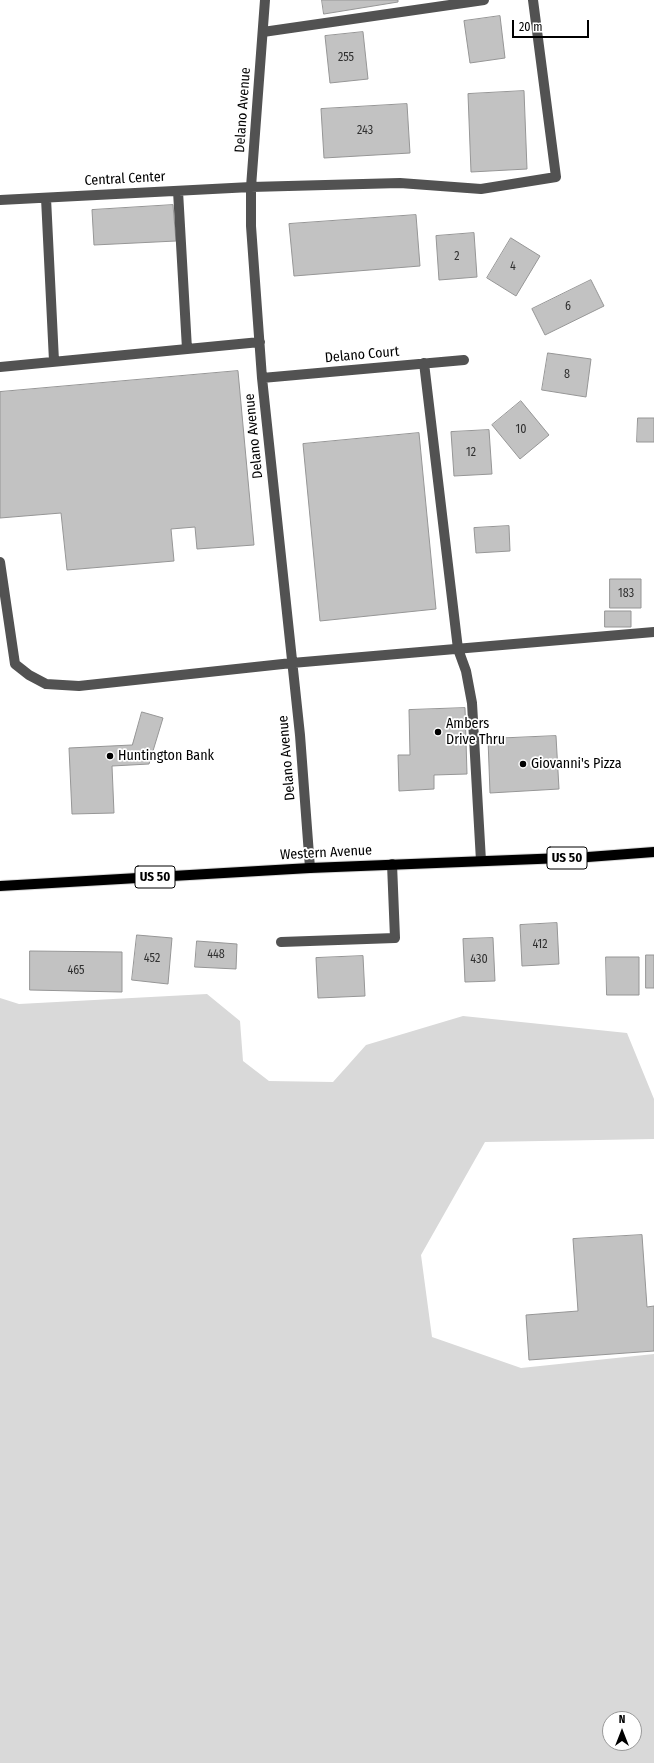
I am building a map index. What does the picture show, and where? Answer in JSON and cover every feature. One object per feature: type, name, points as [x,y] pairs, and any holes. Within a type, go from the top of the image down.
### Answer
[{"type":"main road","name":"Western Avenue","points":[[0,886],[310,868],[588,857],[654,852]]},
{"type":"street","name":"Delano Avenue","points":[[265,0],[251,187],[251,226],[262,378],[292,663],[310,868]]},
{"type":"street","points":[[263,32],[484,0]]},
{"type":"street","name":"Central Center","points":[[0,200],[251,187],[400,183],[481,189],[556,178],[533,0]]},
{"type":"street","points":[[178,191],[187,349]]},
{"type":"street","points":[[46,198],[54,361]]},
{"type":"street","points":[[0,366],[260,342]]},
{"type":"street","name":"Delano Court","points":[[262,378],[464,360]]},
{"type":"street","points":[[424,363],[458,649],[466,671],[472,703],[481,861]]},
{"type":"street","points":[[0,562],[15,664],[29,675],[46,684],[79,686],[292,663],[654,632]]},
{"type":"street","points":[[281,942],[394,938],[392,864]]},
{"type":"shaded area","points":[[207,994],[240,1021],[243,1061],[269,1081],[333,1082],[366,1045],[463,1016],[627,1033],[654,1099],[654,1139],[485,1142],[421,1255],[432,1337],[521,1368],[654,1354],[654,1763],[0,1763],[0,998],[19,1004]]},
{"type":"building","points":[[322,0],[398,0],[398,2],[324,14]]},
{"type":"building","points":[[500,16],[505,58],[470,63],[464,21]]},
{"type":"building","points":[[363,32],[368,79],[330,83],[325,36]]},
{"type":"building","points":[[524,91],[527,169],[471,172],[468,94]]},
{"type":"building","points":[[407,104],[410,153],[324,158],[321,109]]},
{"type":"building","points":[[173,205],[176,241],[94,245],[92,210]]},
{"type":"building","points":[[416,215],[420,266],[294,276],[289,224]]},
{"type":"building","points":[[474,233],[477,277],[439,280],[436,236]]},
{"type":"building","points":[[511,238],[540,256],[516,296],[487,278]]},
{"type":"building","points":[[591,280],[604,306],[545,335],[532,309]]},
{"type":"building","points":[[548,353],[591,359],[586,397],[542,390]]},
{"type":"building","points":[[238,371],[254,545],[197,549],[195,527],[171,529],[174,561],[67,570],[61,513],[0,518],[0,392]]},
{"type":"building","points":[[521,401],[549,435],[520,459],[492,425]]},
{"type":"building","points":[[638,418],[654,418],[654,442],[637,442]]},
{"type":"building","points":[[489,430],[492,474],[454,476],[451,432]]},
{"type":"building","points":[[419,433],[436,609],[320,621],[303,444]]},
{"type":"building","points":[[509,526],[510,551],[476,553],[474,528]]},
{"type":"building","points":[[610,579],[641,579],[641,608],[610,608]]},
{"type":"building","points":[[605,611],[631,611],[631,627],[605,627]]},
{"type":"building","name":"Ambers Drive Thru","points":[[465,708],[467,774],[434,775],[434,789],[399,791],[398,755],[410,755],[409,710]]},
{"type":"building","name":"Huntington Bank","points":[[142,712],[163,718],[149,764],[112,766],[114,813],[72,814],[69,748],[132,745]]},
{"type":"building","name":"Giovanni's Pizza","points":[[556,736],[559,789],[490,793],[488,739]]},
{"type":"building","points":[[557,923],[559,964],[522,966],[520,925]]},
{"type":"building","points":[[137,935],[172,938],[168,984],[132,980]]},
{"type":"building","points":[[493,938],[495,981],[465,982],[463,939]]},
{"type":"building","points":[[197,941],[237,944],[236,969],[195,967]]},
{"type":"building","points":[[30,951],[122,952],[122,992],[30,990]]},
{"type":"building","points":[[646,955],[654,955],[654,988],[646,988]]},
{"type":"building","points":[[363,956],[365,996],[318,998],[316,958]]},
{"type":"building","points":[[606,957],[639,957],[639,995],[607,995]]},
{"type":"building","points":[[642,1235],[647,1307],[654,1306],[654,1351],[529,1360],[526,1315],[578,1311],[573,1239]]},
{"type":"place","name":"Ambers Drive Thru","points":[[438,732]]},
{"type":"place","name":"Huntington Bank","points":[[110,756]]},
{"type":"place","name":"Giovanni's Pizza","points":[[523,764]]}]
